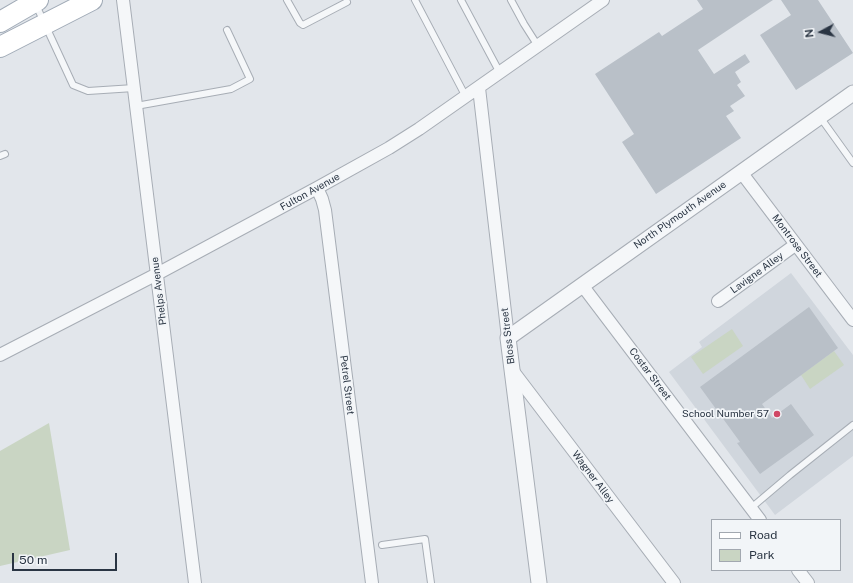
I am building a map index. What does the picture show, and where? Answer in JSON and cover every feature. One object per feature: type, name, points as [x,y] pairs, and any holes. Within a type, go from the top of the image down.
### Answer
[{"type":"main road","points":[[3,30],[44,24],[92,0]]},
{"type":"main road","points":[[3,30],[36,1]]},
{"type":"street","name":"Phelps Avenue","points":[[123,0],[195,583]]},
{"type":"street","name":"Fulton Avenue","points":[[0,355],[157,274],[389,148],[466,97],[603,0]]},
{"type":"street","name":"Bloss Street","points":[[478,88],[539,583]]},
{"type":"street","name":"North Plymouth Avenue","points":[[508,338],[853,93]]},
{"type":"street","name":"Montrose Street","points":[[741,172],[852,318]]},
{"type":"street","name":"Petrel Street","points":[[317,188],[324,210],[372,583]]},
{"type":"street","name":"Lavigne Alley","points":[[718,301],[795,245]]},
{"type":"street","name":"Costar Street","points":[[582,285],[759,519]]},
{"type":"street","name":"Wagner Alley","points":[[512,370],[674,583]]},
{"type":"street","points":[[799,571],[808,583]]},
{"type":"lane","points":[[288,0],[300,23],[303,25],[347,2]]},
{"type":"lane","points":[[416,0],[466,97]]},
{"type":"lane","points":[[461,0],[500,73]]},
{"type":"lane","points":[[511,0],[538,46]]},
{"type":"lane","points":[[36,1],[44,24],[73,85],[88,91],[134,88]]},
{"type":"lane","points":[[136,106],[231,89],[250,79],[227,30]]},
{"type":"lane","points":[[820,117],[853,163]]},
{"type":"lane","points":[[751,508],[853,425]]},
{"type":"lane","points":[[382,545],[425,538],[431,583]]},
{"type":"shaded area","name":"School Number 57","points":[[791,273],[853,355],[853,456],[775,515],[669,372],[702,347],[699,342]]},
{"type":"green space","points":[[732,329],[743,346],[703,374],[691,357]]},
{"type":"green space","points":[[834,351],[844,365],[810,389],[801,375]]},
{"type":"green space","points":[[49,423],[70,550],[0,566],[0,451]]},
{"type":"building","points":[[697,0],[773,0],[698,50],[714,74],[745,54],[750,62],[735,72],[741,82],[737,85],[745,96],[730,106],[734,111],[726,116],[741,138],[656,194],[622,142],[634,134],[595,74],[659,32],[662,36],[703,9]]},
{"type":"building","points":[[781,0],[818,0],[853,53],[796,90],[760,35],[791,15]]},
{"type":"building","points":[[809,307],[838,348],[762,404],[772,418],[791,404],[814,435],[760,474],[737,443],[740,442],[700,387]]},
{"type":"place","name":"School Number 57","points":[[777,414]]}]
